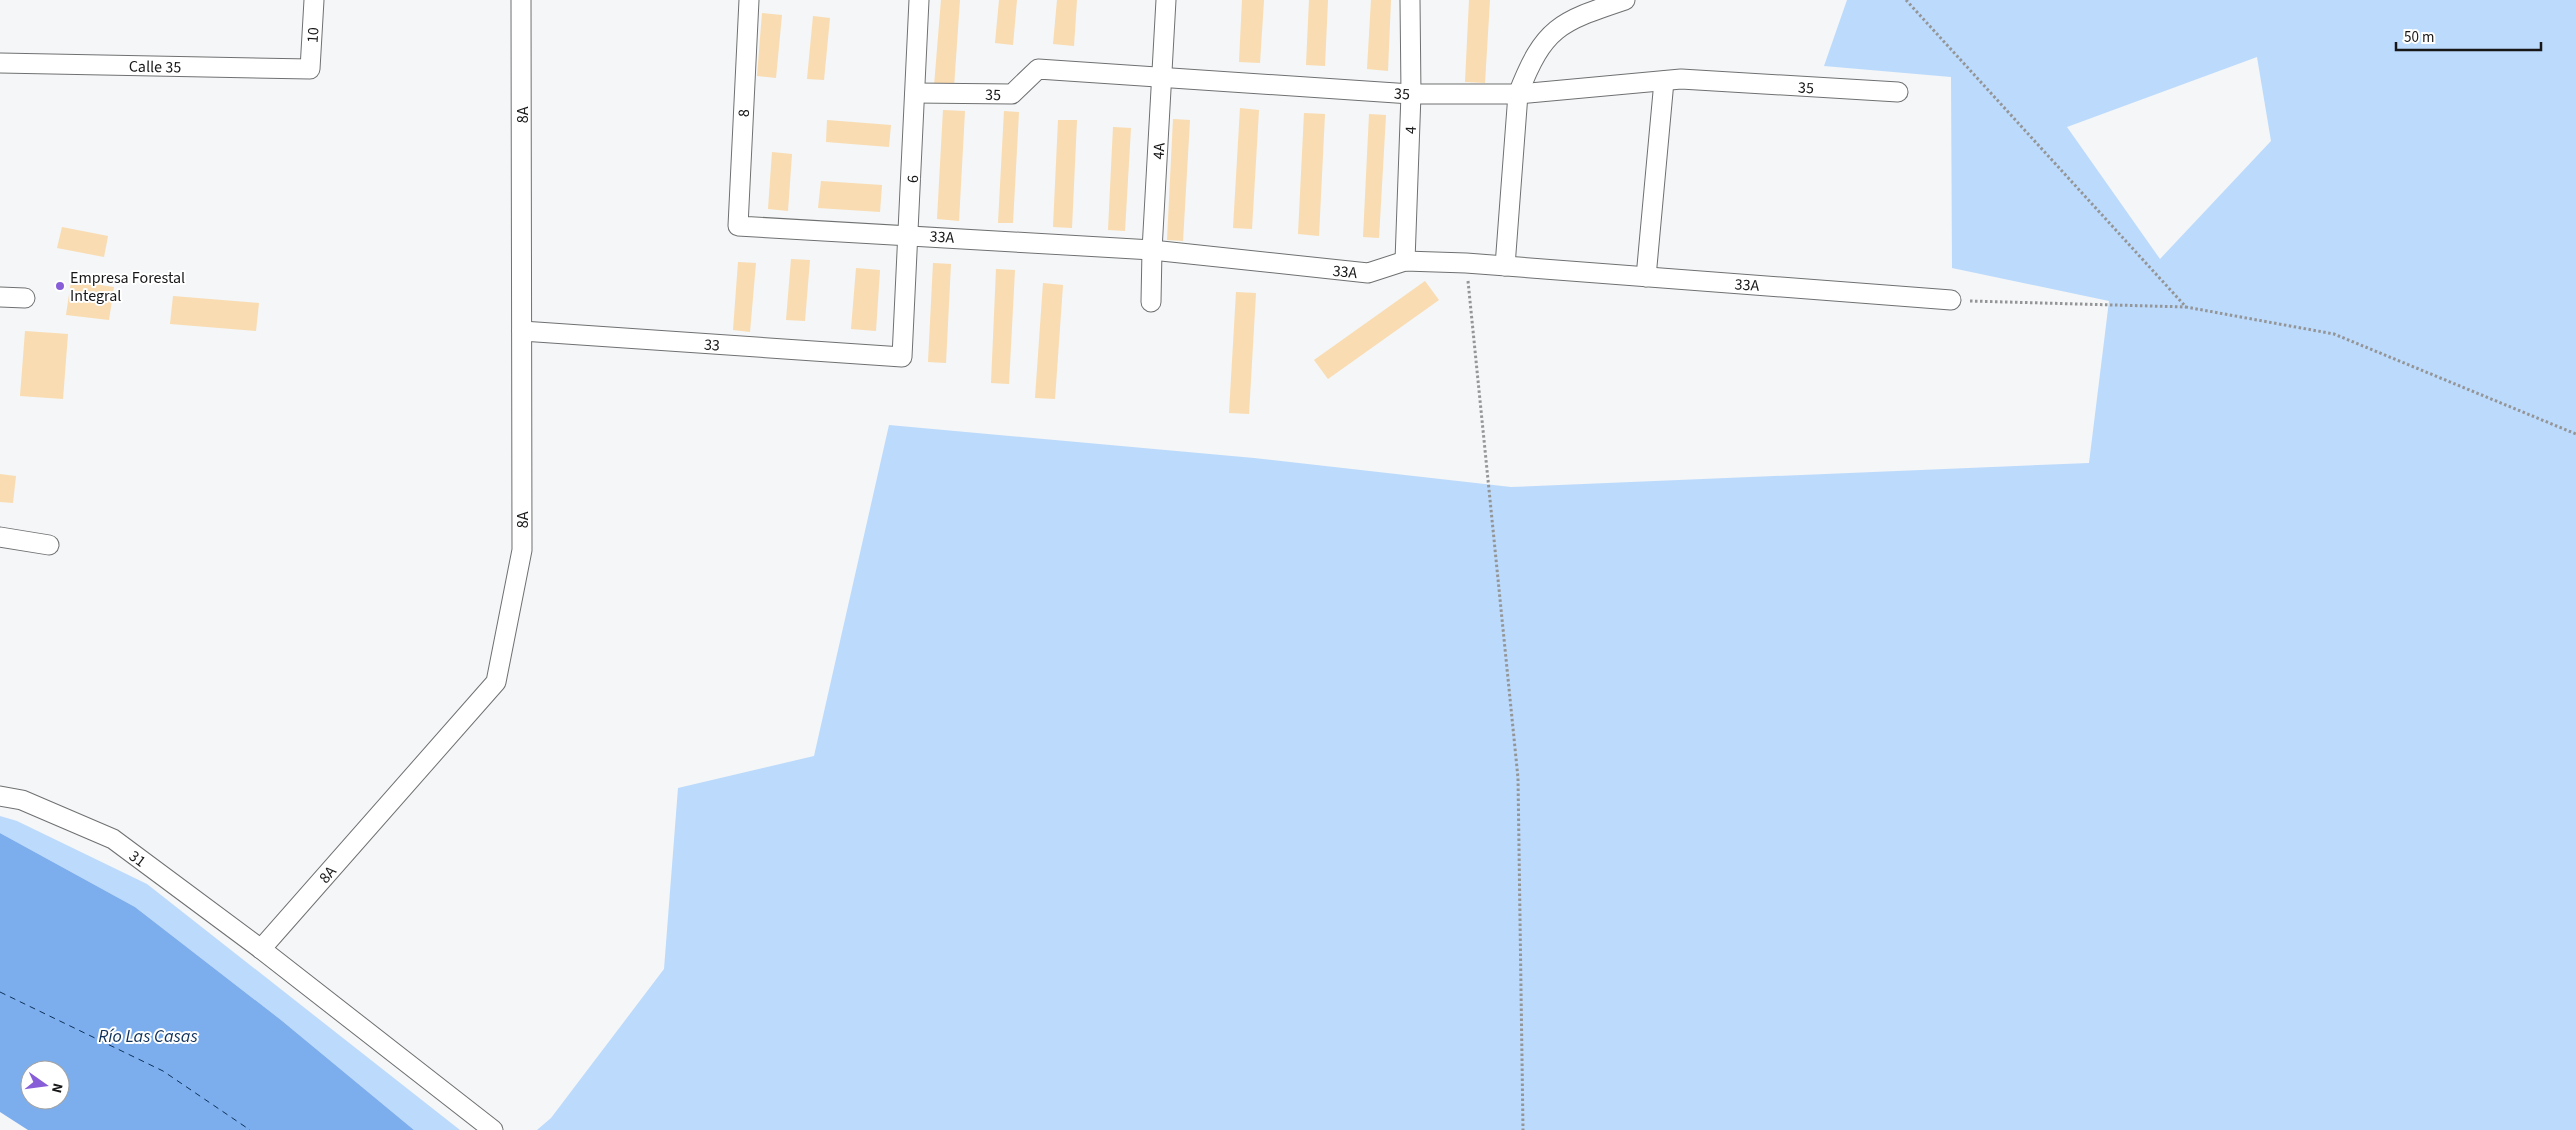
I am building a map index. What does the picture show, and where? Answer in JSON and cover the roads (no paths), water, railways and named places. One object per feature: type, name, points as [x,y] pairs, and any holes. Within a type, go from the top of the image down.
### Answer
[{"type":"street","name":"10","points":[[310,69],[314,0]]},
{"type":"street","name":"8A","points":[[261,950],[496,682],[522,550],[521,0]]},
{"type":"street","name":"8","points":[[738,226],[749,0]]},
{"type":"street","name":"6","points":[[902,357],[919,0]]},
{"type":"street","name":"4A","points":[[1152,302],[1152,250],[1166,0]]},
{"type":"street","name":"4","points":[[1405,261],[1411,94],[1410,0]]},
{"type":"street","points":[[1505,266],[1518,94],[1537,52],[1558,28],[1580,14],[1624,0]]},
{"type":"street","name":"Calle 35","points":[[0,63],[310,69]]},
{"type":"street","name":"35","points":[[916,93],[1012,94],[1038,69],[1162,79],[1411,94],[1518,94],[1681,79],[1898,92]]},
{"type":"street","points":[[1646,277],[1664,81]]},
{"type":"street","name":"33A","points":[[738,226],[909,234],[1152,250],[1368,274],[1405,261],[1466,263],[1951,300]]},
{"type":"street","points":[[0,297],[25,298]]},
{"type":"street","name":"33","points":[[522,331],[902,357]]},
{"type":"street","points":[[0,537],[49,545]]},
{"type":"street","name":"31","points":[[0,796],[22,800],[113,839],[261,950],[493,1130]]},
{"type":"water","name":"Río Las Casas","points":[[0,833],[135,907],[281,1020],[414,1130],[28,1130],[0,1112]]},
{"type":"place","name":"Empresa Forestal Integral","points":[[60,286]]}]
